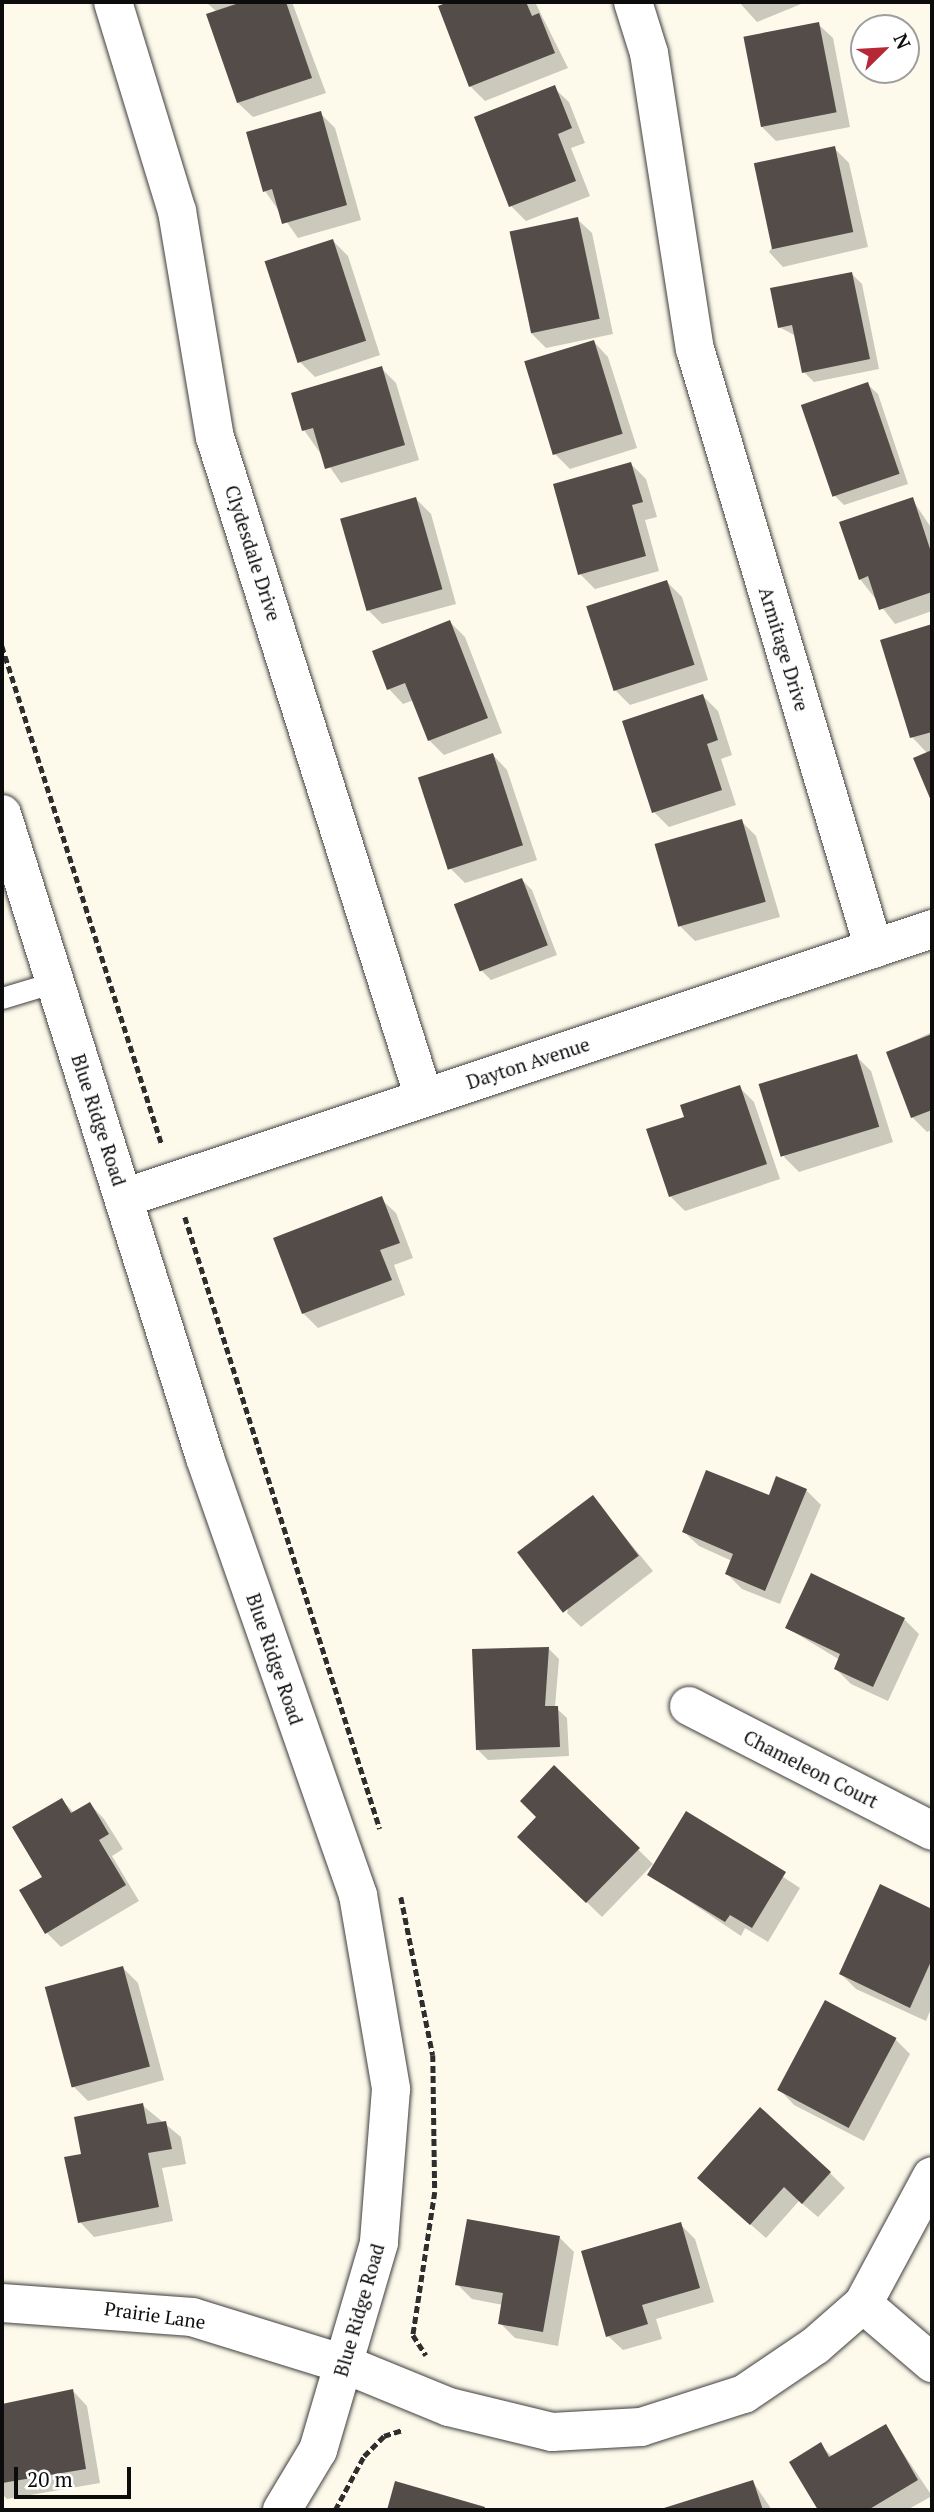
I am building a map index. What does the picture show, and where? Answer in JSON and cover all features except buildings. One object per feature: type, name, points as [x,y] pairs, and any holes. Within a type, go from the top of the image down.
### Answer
[{"type":"street","name":"Clydesdale Drive","points":[[113,2],[177,211],[215,437],[424,1098]]},
{"type":"street","name":"Armitage Drive","points":[[633,2],[649,53],[695,349],[874,949]]},
{"type":"street","name":"Blue Ridge Road","points":[[2,814],[205,1458],[358,1895],[391,2089],[379,2243],[317,2450],[282,2510]]},
{"type":"street","name":"Dayton Avenue","points":[[124,1198],[932,929]]},
{"type":"street","name":"Chameleon Court","points":[[689,1706],[932,1831]]},
{"type":"street","points":[[344,2364],[449,2407],[552,2432],[641,2427],[744,2394],[863,2304],[932,2176]]},
{"type":"street","name":"Prairie Lane","points":[[2,2303],[192,2316],[344,2364]]},
{"type":"street","points":[[863,2304],[932,2363]]},
{"type":"lane","points":[[2,998],[55,982]]}]
